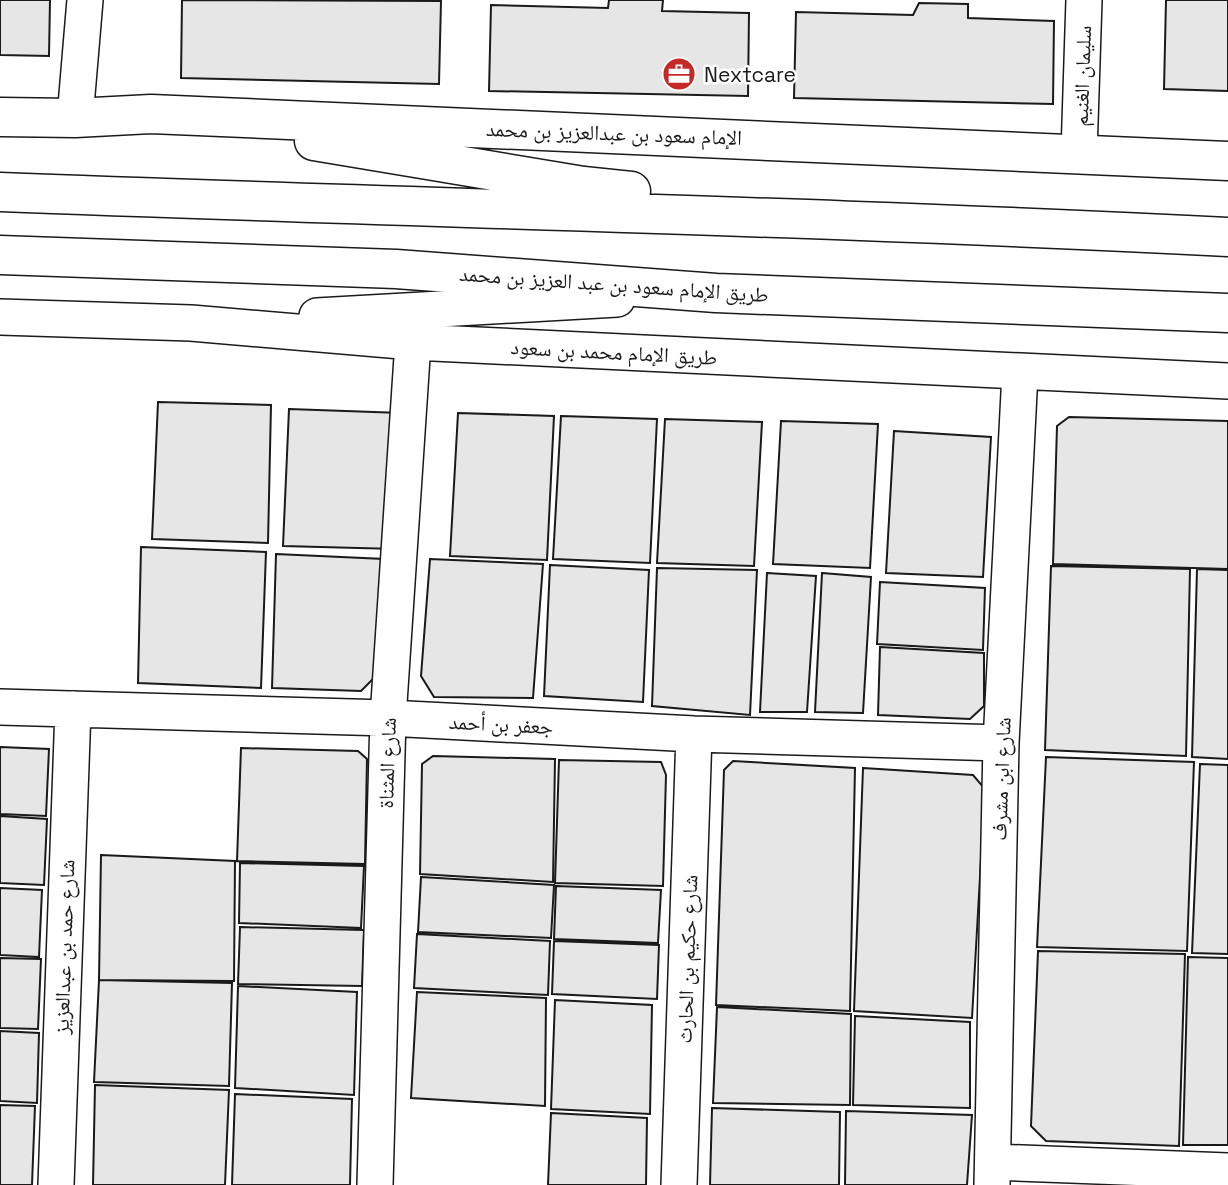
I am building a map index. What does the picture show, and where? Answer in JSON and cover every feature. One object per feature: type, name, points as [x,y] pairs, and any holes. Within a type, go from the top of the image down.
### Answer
[{"type":"main road","name":"الإمام سعود بن عبدالعزيز بن محمد","points":[[0,117],[75,118],[151,114],[1228,161]]},
{"type":"main road","points":[[151,114],[583,186],[950,223]]},
{"type":"main road","points":[[0,192],[384,207],[950,223],[1228,237]]},
{"type":"main road","name":"طريق الإمام سعود بن عبد العزيز بن محمد","points":[[0,255],[396,269],[716,293],[1228,313]]},
{"type":"street","points":[[75,118],[85,0]]},
{"type":"street","name":"سليمان الغنيم","points":[[1079,153],[1084,0]]},
{"type":"street","points":[[191,323],[716,293]]},
{"type":"street","name":"طريق الإمام محمد بن سعود","points":[[0,317],[191,323],[413,342],[1228,381]]},
{"type":"street","name":"شارع المثناة","points":[[375,1185],[388,718],[413,342]]},
{"type":"street","name":"شارع ابن مشرف","points":[[992,1174],[1001,743],[1020,373]]},
{"type":"street","name":"جعفر بن أحمد","points":[[0,707],[388,718],[694,734],[1001,743]]},
{"type":"street","name":"شارع حمد بن عبدالعزيز","points":[[56,1185],[73,709]]},
{"type":"street","name":"شارع حكيم بن الحارث","points":[[679,1185],[694,734]]},
{"type":"street","points":[[992,1174],[1228,1171]]},
{"type":"building","points":[[0,0],[50,0],[49,56],[0,55]]},
{"type":"building","points":[[182,0],[441,1],[439,84],[181,78]]},
{"type":"building","points":[[609,0],[663,0],[662,11],[749,13],[748,96],[489,91],[491,5],[608,8]]},
{"type":"building","points":[[1166,0],[1228,0],[1228,91],[1164,89]]},
{"type":"building","points":[[919,3],[968,4],[968,18],[1054,21],[1053,104],[794,98],[796,12],[913,15]]},
{"type":"building","points":[[158,402],[271,405],[268,543],[152,539]]},
{"type":"building","points":[[289,409],[401,413],[396,549],[283,546]]},
{"type":"building","points":[[458,413],[554,416],[547,560],[450,556]]},
{"type":"building","points":[[561,416],[657,419],[650,563],[553,559]]},
{"type":"building","points":[[1069,417],[1228,421],[1228,569],[1053,564],[1057,426]]},
{"type":"building","points":[[665,419],[762,422],[754,566],[657,563]]},
{"type":"building","points":[[781,421],[878,424],[870,568],[773,564]]},
{"type":"building","points":[[894,431],[991,437],[983,577],[886,573]]},
{"type":"building","points":[[141,547],[266,552],[261,688],[138,683]]},
{"type":"building","points":[[276,554],[384,559],[374,678],[361,691],[272,688]]},
{"type":"building","points":[[430,559],[543,564],[533,698],[434,697],[421,676]]},
{"type":"building","points":[[550,565],[649,570],[643,702],[544,696]]},
{"type":"building","points":[[1051,566],[1190,569],[1186,756],[1045,750]]},
{"type":"building","points":[[657,568],[757,570],[750,715],[652,706]]},
{"type":"building","points":[[1197,569],[1228,570],[1228,759],[1192,757]]},
{"type":"building","points":[[767,573],[816,576],[807,712],[760,712]]},
{"type":"building","points":[[822,573],[871,577],[863,713],[815,712]]},
{"type":"building","points":[[880,582],[985,588],[983,650],[877,644]]},
{"type":"building","points":[[880,647],[984,653],[984,706],[970,719],[878,715]]},
{"type":"building","points":[[0,747],[49,749],[46,816],[0,814]]},
{"type":"building","points":[[241,748],[358,751],[367,759],[365,864],[237,861]]},
{"type":"building","points":[[433,756],[555,759],[553,882],[420,874],[422,764]]},
{"type":"building","points":[[1046,757],[1194,762],[1187,951],[1037,947]]},
{"type":"building","points":[[559,760],[661,762],[666,775],[663,886],[555,883]]},
{"type":"building","points":[[733,761],[855,768],[850,1011],[716,1005],[724,770]]},
{"type":"building","points":[[1200,764],[1228,765],[1228,954],[1192,953]]},
{"type":"building","points":[[863,768],[973,775],[985,789],[972,1018],[854,1011]]},
{"type":"building","points":[[0,816],[47,819],[44,885],[0,883]]},
{"type":"building","points":[[101,855],[235,861],[234,981],[99,980]]},
{"type":"building","points":[[240,863],[364,866],[361,928],[239,923]]},
{"type":"building","points":[[421,877],[554,885],[551,938],[418,932]]},
{"type":"building","points":[[556,886],[661,890],[658,943],[554,939]]},
{"type":"building","points":[[0,888],[42,890],[39,957],[0,955]]},
{"type":"building","points":[[240,927],[364,930],[362,986],[238,984]]},
{"type":"building","points":[[417,934],[550,941],[548,995],[414,988]]},
{"type":"building","points":[[554,941],[659,945],[657,999],[552,994]]},
{"type":"building","points":[[1038,951],[1185,954],[1179,1146],[1046,1141],[1031,1126]]},
{"type":"building","points":[[1188,957],[1228,958],[1228,1145],[1183,1145]]},
{"type":"building","points":[[0,958],[41,959],[38,1029],[0,1028]]},
{"type":"building","points":[[99,980],[232,983],[229,1086],[94,1082]]},
{"type":"building","points":[[238,986],[357,992],[354,1095],[235,1088]]},
{"type":"building","points":[[417,992],[546,998],[545,1106],[411,1098]]},
{"type":"building","points":[[555,1000],[652,1005],[650,1114],[551,1109]]},
{"type":"building","points":[[717,1007],[851,1014],[850,1105],[713,1103]]},
{"type":"building","points":[[855,1016],[970,1022],[970,1108],[853,1105]]},
{"type":"building","points":[[0,1031],[39,1033],[37,1103],[0,1101]]},
{"type":"building","points":[[95,1085],[229,1090],[225,1185],[93,1185]]},
{"type":"building","points":[[235,1094],[352,1099],[350,1185],[232,1185]]},
{"type":"building","points":[[0,1105],[35,1106],[32,1185],[0,1185]]},
{"type":"building","points":[[712,1108],[840,1112],[839,1185],[710,1185]]},
{"type":"building","points":[[846,1111],[972,1115],[967,1185],[845,1185]]},
{"type":"building","points":[[551,1113],[647,1118],[646,1185],[548,1185]]},
{"type":"place","name":"Nextcare","points":[[679,74]]}]
